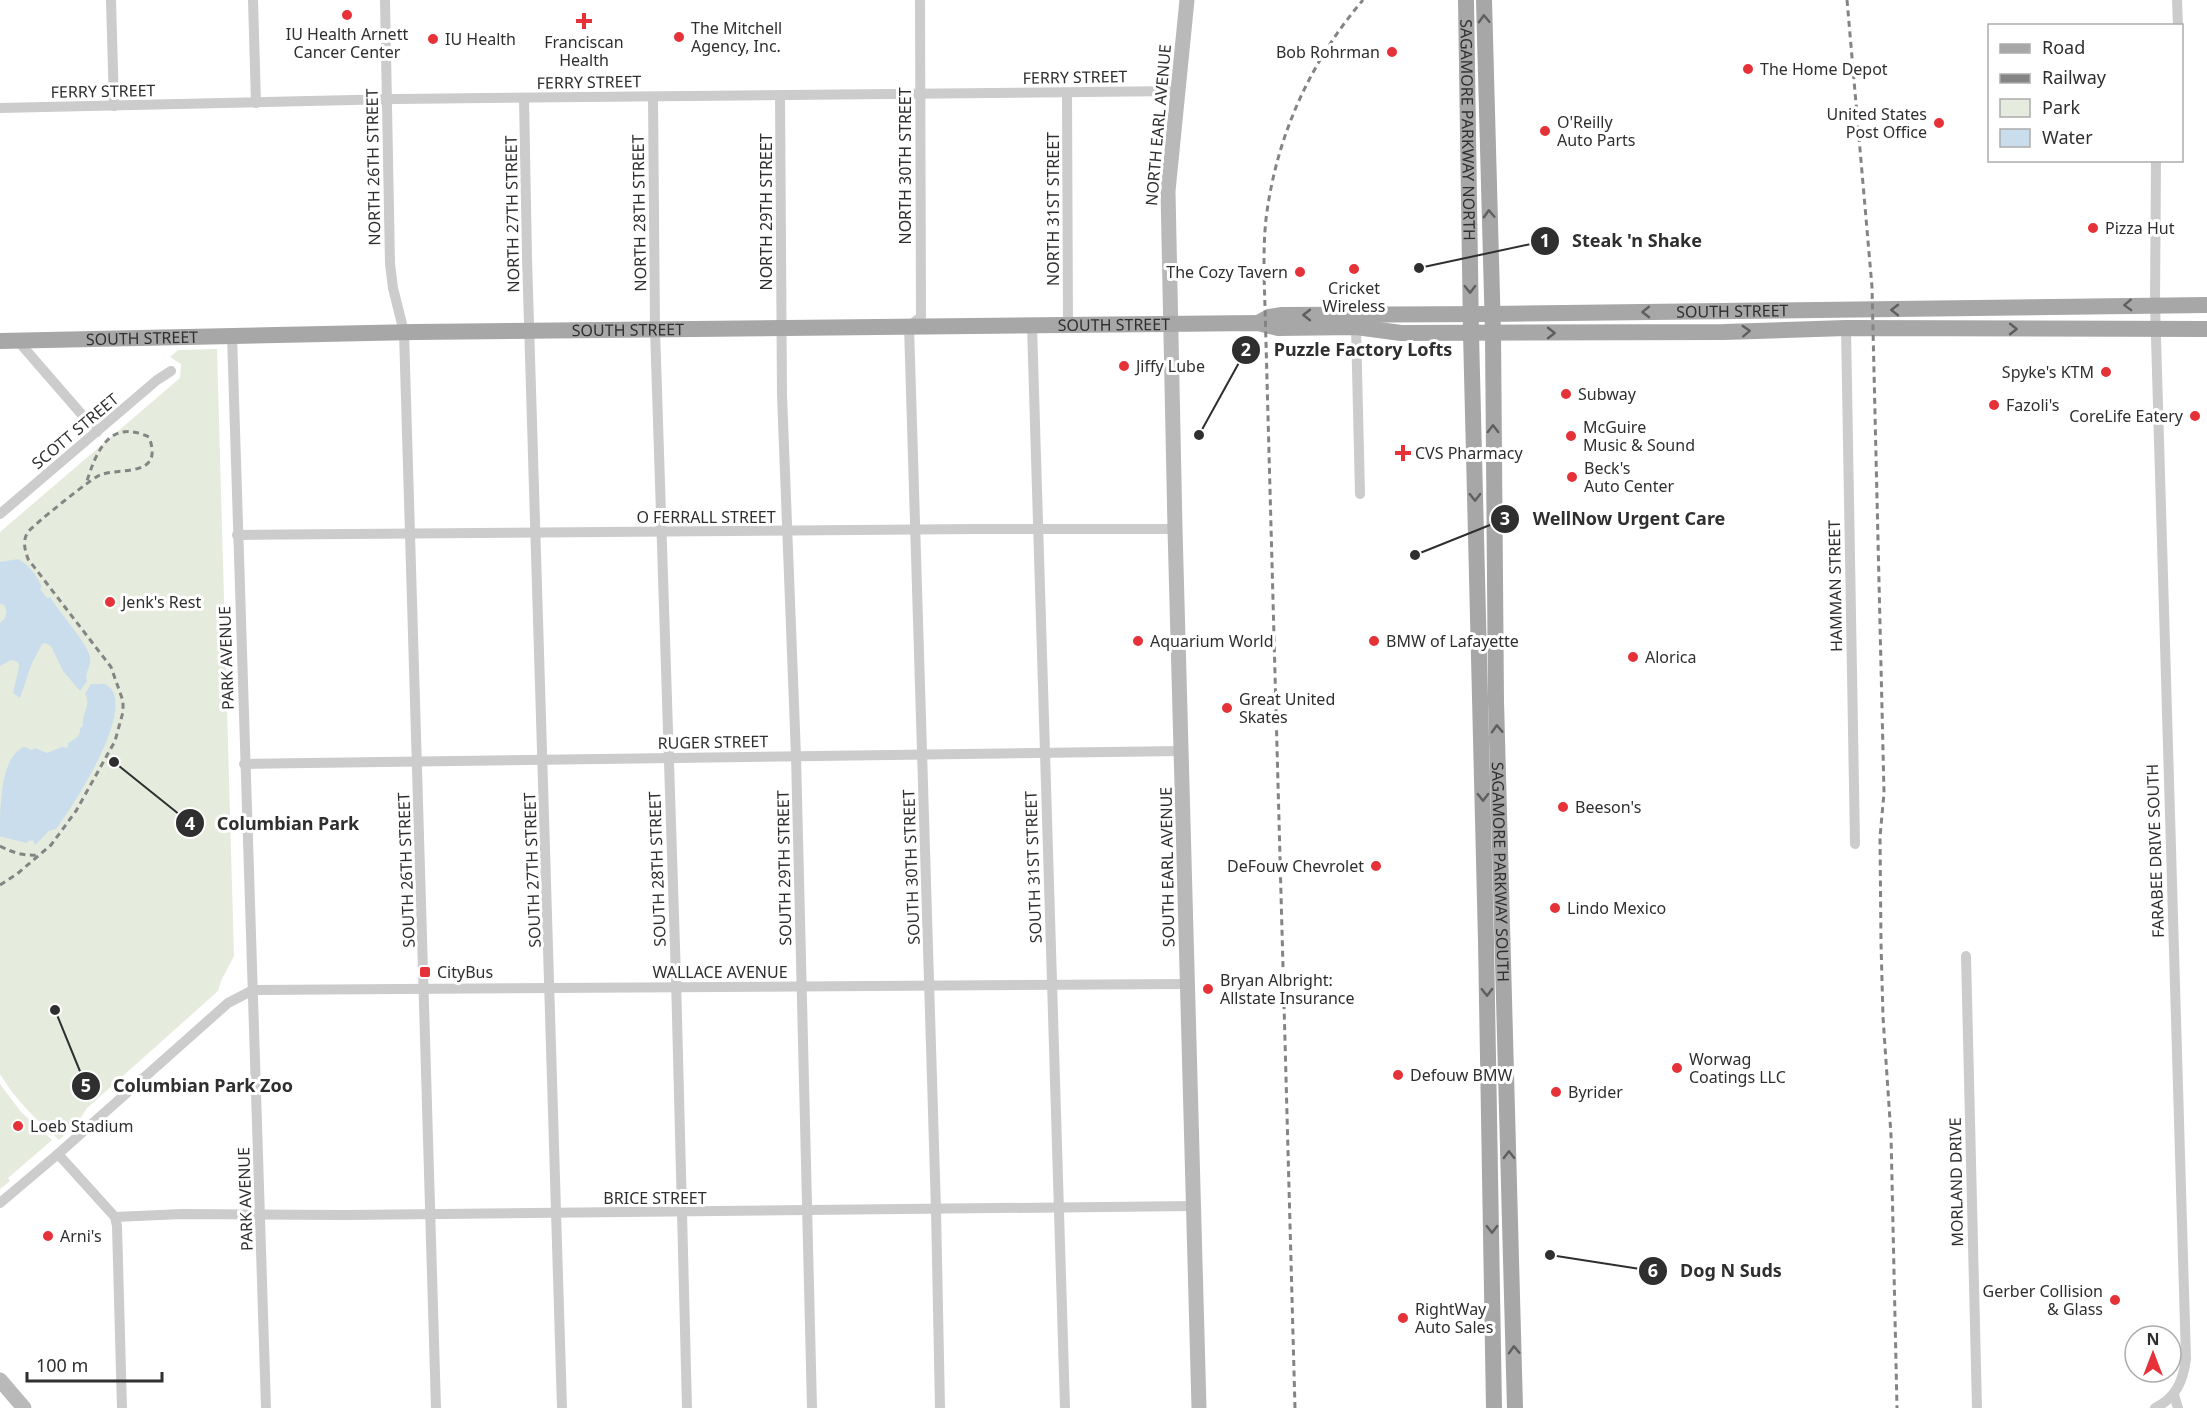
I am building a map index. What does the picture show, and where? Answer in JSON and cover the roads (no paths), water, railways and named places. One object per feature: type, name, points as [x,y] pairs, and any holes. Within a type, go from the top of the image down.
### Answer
[{"type":"main road","name":"SAGAMORE PARKWAY NORTH","points":[[1466,0],[1471,333]]},
{"type":"main road","name":"SAGAMORE PARKWAY NORTH","points":[[1484,0],[1493,333]]},
{"type":"main road","name":"SOUTH STREET","points":[[1258,323],[1276,315],[1470,315],[2207,305]]},
{"type":"main road","points":[[1954,309],[1955,329]]},
{"type":"main road","name":"SOUTH STREET","points":[[0,341],[529,330],[1258,323],[1278,328],[1356,327],[1401,333],[1724,332],[1846,328],[2207,329]]},
{"type":"main road","name":"SAGAMORE PARKWAY SOUTH","points":[[1471,333],[1486,930],[1494,1408]]},
{"type":"main road","name":"SAGAMORE PARKWAY SOUTH","points":[[1493,333],[1496,701],[1515,1408]]},
{"type":"street","points":[[111,0],[114,106]]},
{"type":"street","points":[[253,0],[256,103]]},
{"type":"street","name":"NORTH 26TH STREET","points":[[385,0],[390,264],[393,288],[404,332]]},
{"type":"street","name":"NORTH 30TH STREET","points":[[909,326],[921,317],[920,0]]},
{"type":"street","name":"NORTH EARL AVENUE","points":[[1171,325],[1168,191],[1186,0]]},
{"type":"street","points":[[2177,0],[2178,24]]},
{"type":"street","name":"FERRY STREET","points":[[0,108],[387,99],[1178,91]]},
{"type":"street","name":"NORTH 31ST STREET","points":[[1068,93],[1068,326]]},
{"type":"street","name":"NORTH 29TH STREET","points":[[780,95],[782,328]]},
{"type":"street","name":"NORTH 28TH STREET","points":[[653,97],[655,329]]},
{"type":"street","name":"NORTH 27TH STREET","points":[[524,98],[529,330]]},
{"type":"street","name":"FARABEE DRIVE SOUTH","points":[[2156,162],[2155,304],[2186,1359],[2180,1384],[2174,1395]]},
{"type":"street","name":"SOUTH EARL AVENUE","points":[[1171,325],[1199,1408]]},
{"type":"street","name":"SOUTH 30TH STREET","points":[[909,326],[936,1210],[939,1408]]},
{"type":"street","name":"SOUTH 31ST STREET","points":[[1032,326],[1065,1408]]},
{"type":"street","points":[[1356,327],[1360,495]]},
{"type":"street","name":"SOUTH 29TH STREET","points":[[782,328],[796,756],[812,1408]]},
{"type":"street","name":"HAMMAN STREET","points":[[1846,328],[1855,844]]},
{"type":"street","name":"SOUTH 28TH STREET","points":[[655,329],[687,1408]]},
{"type":"street","name":"SOUTH 27TH STREET","points":[[529,330],[558,1214],[562,1408]]},
{"type":"street","name":"SOUTH 26TH STREET","points":[[404,332],[436,1408]]},
{"type":"street","name":"PARK AVENUE","points":[[232,335],[266,1408]]},
{"type":"street","points":[[18,341],[97,432]]},
{"type":"street","name":"SCOTT STREET","points":[[0,514],[157,380],[171,371]]},
{"type":"street","name":"O FERRALL STREET","points":[[237,535],[1175,530]]},
{"type":"street","name":"RUGER STREET","points":[[244,764],[1182,751]]},
{"type":"street","name":"MORLAND DRIVE","points":[[1966,956],[1977,1408]]},
{"type":"street","name":"WALLACE AVENUE","points":[[0,1203],[228,1003],[253,984],[425,988],[1188,984]]},
{"type":"street","points":[[58,1154],[115,1217],[122,1408]]},
{"type":"street","name":"BRICE STREET","points":[[115,1217],[1194,1206]]},
{"type":"street","points":[[0,1380],[24,1408]]},
{"type":"street","points":[[2155,1408],[2174,1395],[2178,1408]]},
{"type":"water","points":[[18,559],[26,564],[35,575],[42,587],[40,589],[47,598],[50,597],[88,652],[90,660],[86,675],[87,681],[80,691],[63,671],[51,646],[45,643],[42,644],[32,663],[20,698],[13,693],[18,662],[11,660],[0,666],[0,623],[6,612],[4,605],[0,604],[0,562]]},
{"type":"water","points":[[91,684],[105,684],[114,695],[115,711],[110,733],[88,779],[56,829],[49,831],[35,845],[33,840],[27,843],[0,836],[3,785],[10,761],[24,747],[32,750],[35,748],[47,753],[62,747],[68,748],[68,743],[77,737],[83,726],[87,706],[85,694]]},
{"type":"railway","points":[[1295,1408],[1264,240],[1278,159],[1298,102],[1327,49],[1363,0]]},
{"type":"railway","points":[[1847,0],[1872,287],[1884,793],[1880,837],[1881,943],[1883,1017],[1891,1135],[1897,1408]]},
{"type":"railway","points":[[0,885],[17,874],[51,845],[76,811],[115,741],[123,712],[123,701],[111,667],[28,559],[25,542],[26,535],[32,528],[95,478],[146,465],[151,459],[152,450],[149,437],[135,432],[114,435],[106,441],[94,460],[86,484]]},
{"type":"railway","points":[[0,846],[19,854],[39,855]]},
{"type":"place","name":"IU Health Arnett Cancer Center","points":[[347,15]]},
{"type":"place","name":"Franciscan Health","points":[[584,21]]},
{"type":"place","name":"The Mitchell Agency, Inc.","points":[[679,37]]},
{"type":"place","name":"IU Health","points":[[433,39]]},
{"type":"place","name":"Bob Rohrman","points":[[1392,52]]},
{"type":"place","name":"The Home Depot","points":[[1748,69]]},
{"type":"place","name":"United States Post Office","points":[[1939,123]]},
{"type":"place","name":"O'Reilly Auto Parts","points":[[1545,131]]},
{"type":"place","name":"Pizza Hut","points":[[2093,228]]},
{"type":"place","name":"Steak 'n Shake","points":[[1419,268]]},
{"type":"place","name":"Cricket Wireless","points":[[1354,269]]},
{"type":"place","name":"The Cozy Tavern","points":[[1300,272]]},
{"type":"place","name":"Jiffy Lube","points":[[1124,366]]},
{"type":"place","name":"Spyke's KTM","points":[[2106,372]]},
{"type":"place","name":"Subway","points":[[1566,394]]},
{"type":"place","name":"Fazoli's","points":[[1994,405]]},
{"type":"place","name":"CoreLife Eatery","points":[[2195,416]]},
{"type":"place","name":"Puzzle Factory Lofts","points":[[1199,435]]},
{"type":"place","name":"McGuire Music & Sound","points":[[1571,436]]},
{"type":"place","name":"CVS Pharmacy","points":[[1403,453]]},
{"type":"place","name":"Beck's Auto Center","points":[[1572,477]]},
{"type":"place","name":"WellNow Urgent Care","points":[[1415,555]]},
{"type":"place","name":"Jenk's Rest","points":[[110,602]]},
{"type":"place","name":"Aquarium World","points":[[1138,641]]},
{"type":"place","name":"BMW of Lafayette","points":[[1374,641]]},
{"type":"place","name":"Alorica","points":[[1633,657]]},
{"type":"place","name":"Great United Skates","points":[[1227,708]]},
{"type":"place","name":"Columbian Park","points":[[114,762]]},
{"type":"place","name":"Beeson's","points":[[1563,807]]},
{"type":"place","name":"DeFouw Chevrolet","points":[[1376,866]]},
{"type":"place","name":"Lindo Mexico","points":[[1555,908]]},
{"type":"place","name":"CityBus","points":[[425,972]]},
{"type":"place","name":"Bryan Albright: Allstate Insurance","points":[[1208,989]]},
{"type":"place","name":"Columbian Park Zoo","points":[[55,1010]]},
{"type":"place","name":"Worwag Coatings LLC","points":[[1677,1068]]},
{"type":"place","name":"Defouw BMW","points":[[1398,1075]]},
{"type":"place","name":"Byrider","points":[[1556,1092]]},
{"type":"place","name":"Loeb Stadium","points":[[18,1126]]},
{"type":"place","name":"Arni's","points":[[48,1236]]},
{"type":"place","name":"Dog N Suds","points":[[1550,1255]]},
{"type":"place","name":"Gerber Collision & Glass","points":[[2115,1300]]},
{"type":"place","name":"RightWay Auto Sales","points":[[1403,1318]]}]
